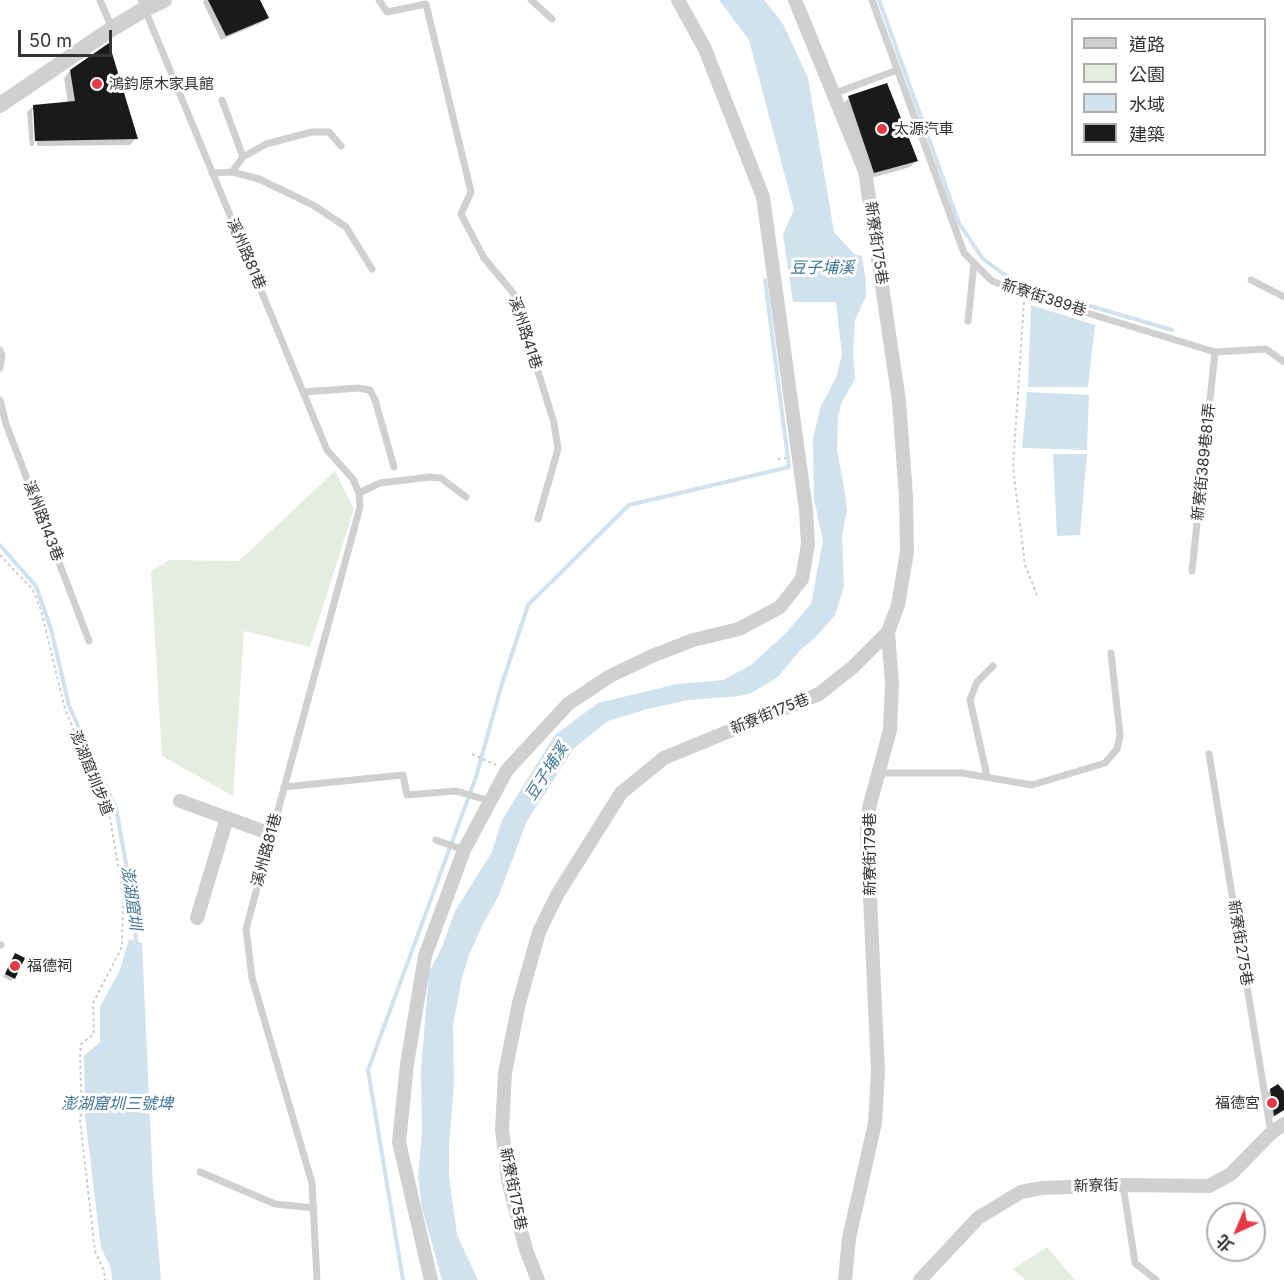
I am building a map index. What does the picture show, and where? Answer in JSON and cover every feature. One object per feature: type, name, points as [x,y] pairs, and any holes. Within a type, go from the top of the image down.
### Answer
[{"type":"street","points":[[0,105],[113,28],[143,4],[164,0]]},
{"type":"street","points":[[431,1280],[399,1142],[407,1064],[425,956],[460,849],[507,770],[568,704],[610,676],[652,656],[693,640],[739,629],[780,608],[802,579],[808,544],[806,510],[764,197],[705,50],[678,0]]},
{"type":"street","name":"新寮街175巷","points":[[538,1280],[526,1251],[508,1180],[502,1130],[506,1073],[519,1003],[539,932],[557,895],[621,792],[664,758],[819,694],[853,667],[888,632],[898,605],[907,552],[906,497],[899,401],[865,171],[796,1]]},
{"type":"street","name":"新寮街179巷","points":[[845,1280],[849,1238],[875,1123],[878,1072],[867,832],[869,808],[890,730],[892,684],[888,632]]},
{"type":"street","points":[[180,801],[271,834]]},
{"type":"street","points":[[197,918],[227,818]]},
{"type":"street","name":"新寮街","points":[[920,1280],[978,1218],[1020,1192],[1042,1188],[1123,1185],[1209,1186],[1231,1174],[1280,1129]]},
{"type":"lane","points":[[100,0],[113,28]]},
{"type":"lane","name":"溪州路41巷","points":[[379,0],[387,12],[426,4],[471,192],[461,214],[484,258],[514,294],[554,423],[558,449],[538,519]]},
{"type":"lane","points":[[531,0],[552,19]]},
{"type":"lane","name":"新寮街389巷","points":[[872,0],[964,253],[992,281],[1025,294],[1215,352],[1266,349],[1284,362]]},
{"type":"lane","name":"溪州路81巷","points":[[143,4],[327,450],[353,479],[359,493],[360,507],[246,929],[252,978],[312,1183],[316,1280]]},
{"type":"lane","points":[[833,94],[897,70]]},
{"type":"lane","points":[[222,100],[243,157]]},
{"type":"lane","points":[[232,172],[243,157],[266,144],[312,132],[329,132],[341,146]]},
{"type":"lane","points":[[212,173],[232,172],[259,179],[302,199],[346,227],[372,269]]},
{"type":"lane","points":[[968,321],[974,263]]},
{"type":"lane","points":[[1251,280],[1284,297]]},
{"type":"lane","points":[[0,350],[2,355],[0,368]]},
{"type":"lane","name":"新寮街389巷81弄","points":[[1192,571],[1215,352]]},
{"type":"lane","points":[[303,392],[358,388],[370,390],[394,467]]},
{"type":"lane","name":"溪州路143巷","points":[[0,400],[10,435],[89,641]]},
{"type":"lane","points":[[359,493],[380,483],[430,477],[441,478],[466,497]]},
{"type":"lane","points":[[877,773],[963,773],[1032,785],[1105,763],[1118,749],[1120,735],[1111,653]]},
{"type":"lane","points":[[987,776],[970,700],[977,682],[993,666]]},
{"type":"lane","name":"新寮街275巷","points":[[1209,754],[1280,1129]]},
{"type":"lane","points":[[284,788],[403,775],[407,795],[456,791],[490,801]]},
{"type":"lane","points":[[436,840],[460,849]]},
{"type":"lane","points":[[200,1172],[275,1204],[314,1209]]},
{"type":"lane","points":[[1123,1185],[1135,1263],[1156,1280]]},
{"type":"path","points":[[1025,294],[1013,467],[1025,565],[1038,598]]},
{"type":"path","name":"澎湖窟圳步道","points":[[0,555],[33,590],[41,610],[65,709],[109,812],[123,896],[122,947],[93,1003],[94,1034],[81,1044],[80,1057],[82,1109],[80,1120],[94,1251],[104,1271],[105,1280]]},
{"type":"path","points":[[472,754],[486,760]]},
{"type":"green space","points":[[335,471],[354,509],[310,647],[244,631],[233,796],[162,756],[151,571],[170,560],[239,561]]},
{"type":"green space","points":[[1047,1247],[1075,1280],[1025,1280],[1013,1269]]},
{"type":"water","name":"豆子埔溪","points":[[719,0],[764,0],[782,22],[808,78],[834,232],[854,254],[862,256],[866,296],[855,320],[853,352],[855,379],[842,402],[838,416],[837,451],[847,511],[842,535],[844,586],[835,615],[815,638],[801,649],[778,677],[751,693],[740,696],[688,700],[608,721],[574,748],[527,821],[499,895],[468,957],[461,982],[453,1026],[454,1082],[449,1176],[457,1235],[478,1280],[442,1280],[422,1208],[418,1177],[422,1133],[421,1070],[429,972],[442,947],[455,911],[492,852],[502,820],[555,735],[598,703],[677,684],[723,680],[751,665],[785,634],[811,604],[823,541],[814,499],[813,438],[821,406],[836,378],[842,355],[836,302],[793,302],[783,234],[794,210],[749,40]]},
{"type":"water","points":[[1031,305],[1095,325],[1088,387],[1028,387]]},
{"type":"water","points":[[1027,392],[1089,395],[1087,450],[1022,448]]},
{"type":"water","points":[[1053,454],[1087,454],[1080,535],[1057,536]]},
{"type":"water","name":"澎湖窟圳三號埤","points":[[129,939],[142,943],[153,1186],[161,1280],[112,1280],[111,1268],[101,1248],[85,1116],[84,1056],[100,1042],[100,1007],[120,970]]},
{"type":"building","points":[[208,0],[260,0],[269,18],[226,36]]},
{"type":"building","name":"鴻鈞原木家具館","points":[[109,43],[138,139],[35,141],[33,105],[75,101],[70,70]]},
{"type":"building","name":"太源汽車","points":[[887,83],[918,161],[874,173],[848,96]]},
{"type":"building","name":"福德祠","points":[[15,953],[25,958],[15,979],[5,974]]},
{"type":"building","points":[[1278,1084],[1284,1091],[1284,1110],[1274,1116],[1270,1089]]},
{"type":"waterway","points":[[879,0],[959,223],[983,259],[1019,285],[1172,330]]},
{"type":"waterway","points":[[403,1280],[368,1070],[476,777],[501,687],[528,605],[629,505],[789,467],[765,280]]},
{"type":"waterway","name":"澎湖窟圳","points":[[0,545],[36,586],[51,629],[69,706],[116,808],[135,914],[136,946]]},
{"type":"place","name":"鴻鈞原木家具館","points":[[97,84]]},
{"type":"place","name":"太源汽車","points":[[882,129]]},
{"type":"place","name":"福德祠","points":[[15,966]]},
{"type":"place","name":"福德宮","points":[[1272,1103]]}]
